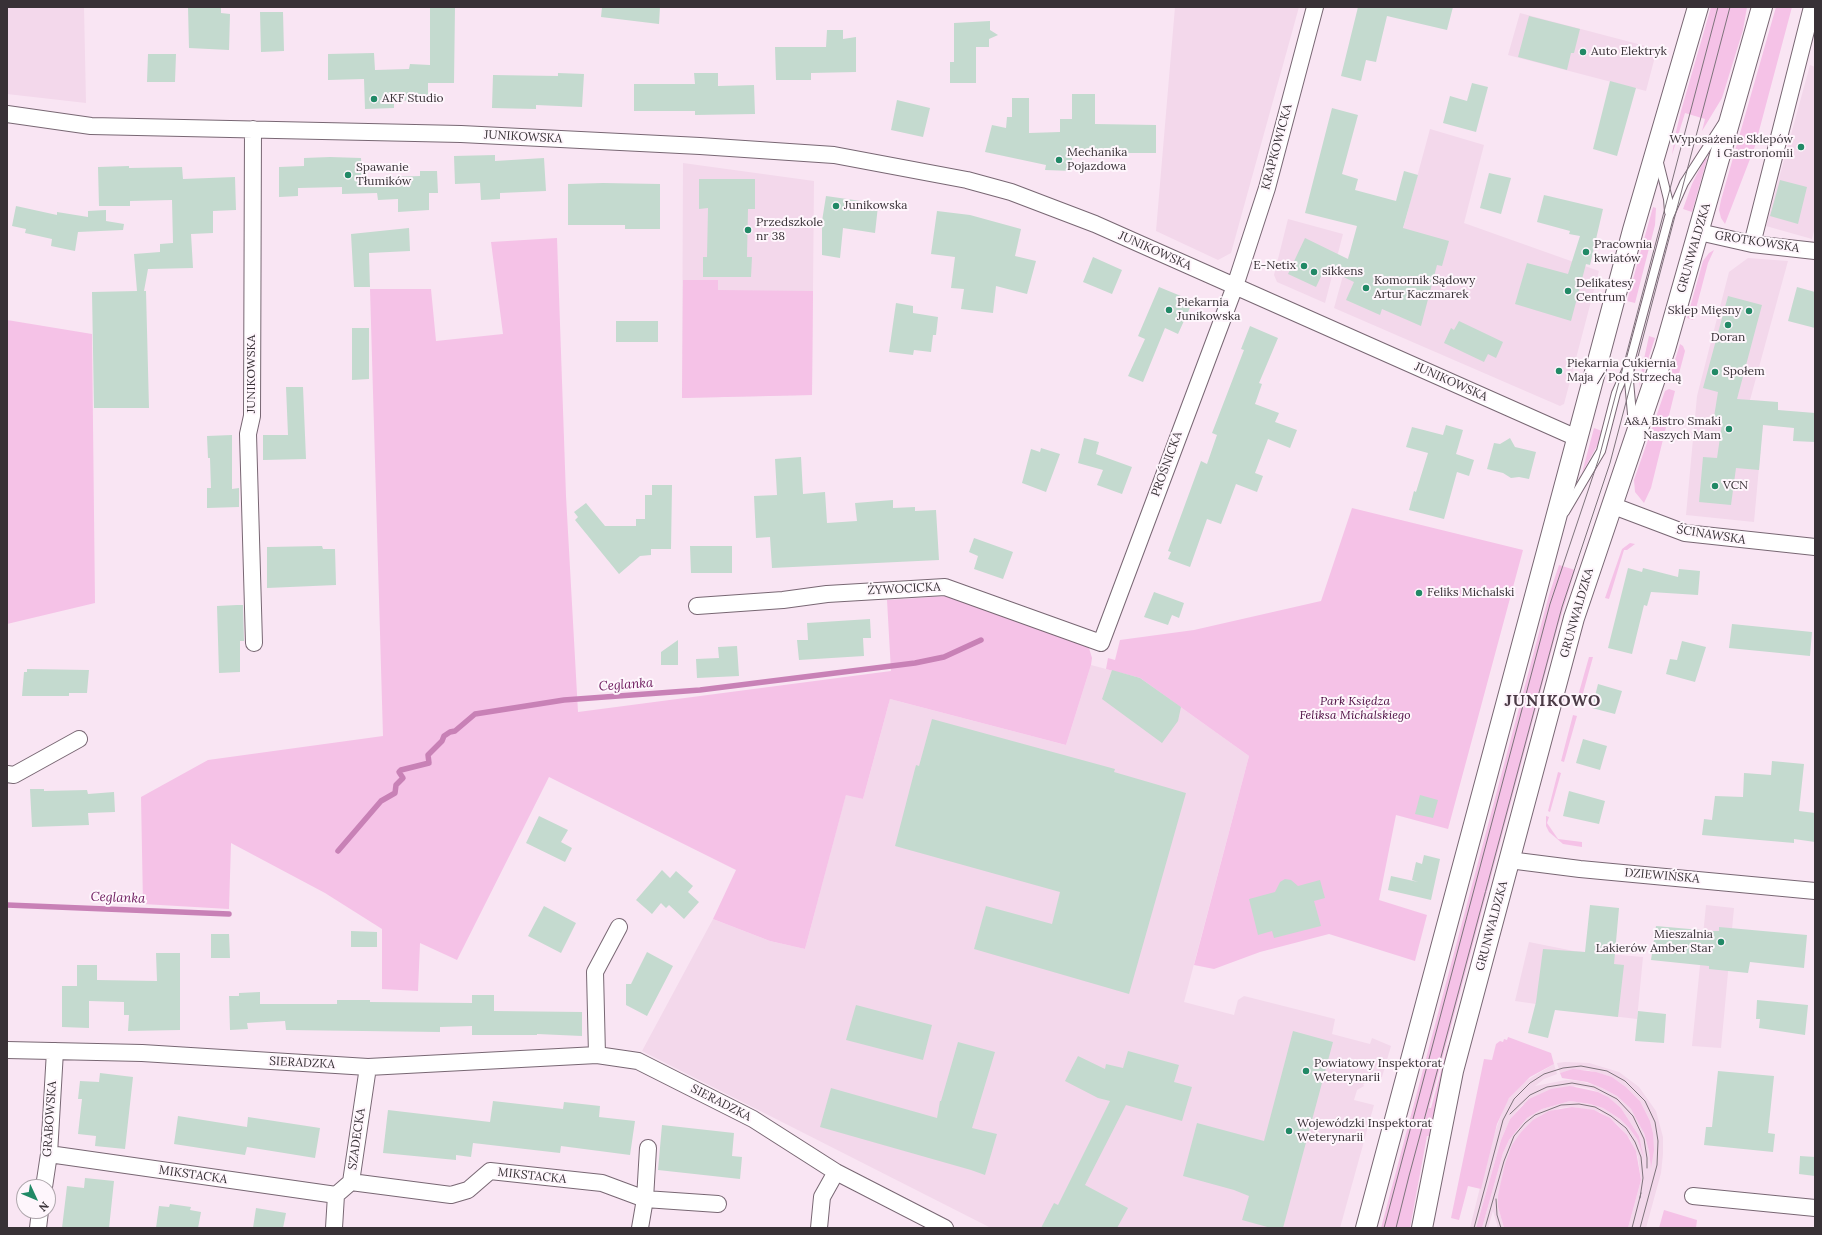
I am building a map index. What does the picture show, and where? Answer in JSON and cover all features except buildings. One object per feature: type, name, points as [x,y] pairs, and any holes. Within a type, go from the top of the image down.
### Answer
[{"type":"street","name":"KRAPKOWICKA","points":[[1235,286],[1267,188],[1315,7]]},
{"type":"street","points":[[1366,1228],[1577,438],[1662,128],[1698,7]]},
{"type":"street","name":"GRUNWALDZKA","points":[[1422,1228],[1453,1071],[1574,618],[1665,349],[1740,91],[1762,7]]},
{"type":"street","points":[[1752,244],[1812,7]]},
{"type":"street","name":"JUNIKOWSKA","points":[[7,114],[91,126],[461,134],[700,146],[854,158],[967,180],[1011,192],[1095,224],[1577,438]]},
{"type":"street","name":"JUNIKOWSKA","points":[[253,129],[252,416],[248,434],[254,643]]},
{"type":"street","name":"GROTKOWSKA","points":[[1699,232],[1752,244],[1815,251]]},
{"type":"street","name":"PROŚNICKA","points":[[1101,643],[1230,294],[1235,286]]},
{"type":"street","name":"ŚCINAWSKA","points":[[1611,505],[1685,533],[1815,547]]},
{"type":"street","name":"ŻYWOCICKA","points":[[697,606],[783,600],[827,594],[945,587],[1101,643]]},
{"type":"street","points":[[7,774],[14,775],[79,739]]},
{"type":"street","name":"DZIEWIŃSKA","points":[[1509,860],[1580,869],[1815,891]]},
{"type":"street","points":[[597,1055],[595,972],[619,927]]},
{"type":"street","name":"SIERADZKA","points":[[7,1050],[142,1053],[368,1067],[597,1055],[638,1061],[753,1119],[836,1172],[945,1228]]},
{"type":"street","name":"GRABOWSKA","points":[[45,1179],[49,1154],[55,1051]]},
{"type":"street","name":"SZADECKA","points":[[336,1195],[351,1182],[368,1067]]},
{"type":"street","points":[[640,1228],[645,1199],[648,1148]]},
{"type":"street","name":"MIKSTACKA","points":[[49,1154],[336,1195]]},
{"type":"street","name":"MIKSTACKA","points":[[351,1182],[451,1195],[468,1190],[490,1171],[602,1183],[645,1199],[718,1204]]},
{"type":"street","points":[[819,1228],[822,1197],[836,1172]]},
{"type":"street","points":[[334,1228],[336,1195]]},
{"type":"street","points":[[1693,1196],[1815,1208]]},
{"type":"lane","points":[[1550,543],[1565,512],[1599,455],[1616,392],[1630,362],[1669,217],[1684,183],[1728,114],[1740,91]]},
{"type":"lane","points":[[1662,128],[1659,146],[1659,167],[1668,199],[1669,217]]},
{"type":"lane","points":[[1630,362],[1629,381],[1633,426],[1630,455]]},
{"type":"shaded area","points":[[7,7],[84,7],[86,103],[7,94]]},
{"type":"shaded area","points":[[1175,7],[1299,7],[1231,253],[1218,260],[1156,231]]},
{"type":"shaded area","name":"Auto Elektryk","points":[[1520,13],[1657,49],[1646,91],[1508,55]]},
{"type":"shaded area","name":"Wyposażenie Sklepów i Gastronomii","points":[[1810,65],[1815,67],[1815,227],[1812,239],[1766,226]]},
{"type":"shaded area","points":[[1430,129],[1484,145],[1464,223],[1599,271],[1564,404],[1560,406],[1334,308],[1349,254],[1393,266]]},
{"type":"shaded area","name":"Przedszkole nr 38","points":[[683,163],[814,181],[812,395],[682,398]]},
{"type":"shaded area","points":[[1288,219],[1343,234],[1325,303],[1277,282],[1274,275]]},
{"type":"shaded area","points":[[1748,258],[1788,261],[1750,400],[1765,401],[1754,522],[1686,515],[1697,396],[1729,272]]},
{"type":"shaded area","points":[[1091,665],[1140,678],[1249,756],[1184,1002],[1234,1015],[1238,1000],[1244,996],[1335,1019],[1332,1034],[1370,1044],[1372,1038],[1391,1046],[1382,1077],[1363,1084],[1364,1086],[1357,1090],[1354,1100],[1374,1105],[1340,1228],[991,1228],[642,1051],[713,919],[770,941],[805,949],[846,794],[863,799],[890,699],[1066,745]]},
{"type":"shaded area","points":[[1706,905],[1734,908],[1721,1048],[1692,1046]]},
{"type":"shaded area","points":[[1529,942],[1574,951],[1643,957],[1637,1019],[1578,1012],[1578,1010],[1515,1001]]},
{"type":"shaded area","points":[[1557,1063],[1589,1063],[1619,1072],[1639,1087],[1656,1111],[1663,1137],[1663,1154],[1661,1173],[1646,1228],[1628,1228],[1641,1180],[1638,1157],[1630,1139],[1617,1124],[1600,1112],[1572,1107],[1560,1108],[1542,1115],[1521,1132],[1509,1153],[1498,1195],[1498,1207],[1504,1228],[1498,1228],[1493,1211],[1488,1228],[1482,1228],[1503,1153],[1509,1140],[1527,1118],[1542,1109],[1570,1101],[1590,1104],[1603,1108],[1620,1119],[1629,1128],[1637,1139],[1643,1154],[1639,1136],[1621,1108],[1603,1094],[1589,1088],[1576,1086],[1522,1105],[1510,1119],[1501,1140],[1476,1228],[1470,1228],[1491,1143],[1505,1104],[1513,1092],[1524,1082],[1554,1064],[1557,1074],[1544,1079],[1535,1086],[1566,1080],[1580,1081],[1598,1086],[1617,1096],[1631,1109],[1642,1127],[1649,1151],[1651,1166],[1653,1133],[1650,1121],[1640,1101],[1626,1087],[1612,1077],[1588,1070],[1573,1070],[1560,1073]]},
{"type":"green space","points":[[1711,7],[1747,7],[1743,30],[1722,98],[1702,131],[1705,119],[1685,113],[1672,155],[1681,111]]},
{"type":"green space","points":[[1776,7],[1792,7],[1755,146],[1725,224],[1721,218],[1719,210],[1721,200]]},
{"type":"green space","points":[[1705,158],[1707,159],[1692,212],[1683,209],[1692,184]]},
{"type":"green space","points":[[1653,207],[1656,208],[1655,225],[1635,303],[1627,301]]},
{"type":"green space","points":[[557,238],[566,496],[578,712],[891,671],[887,600],[947,596],[1085,644],[1089,648],[1092,658],[1091,665],[1066,745],[890,699],[863,799],[846,795],[805,949],[770,941],[713,919],[736,870],[549,777],[457,960],[420,943],[418,991],[382,989],[382,929],[325,893],[231,843],[229,909],[143,904],[141,797],[208,760],[383,736],[370,289],[431,289],[436,341],[503,334],[491,242]]},
{"type":"green space","points":[[1714,250],[1708,263],[1693,320],[1687,318],[1703,261],[1709,253]]},
{"type":"green space","points":[[683,280],[718,280],[718,290],[813,291],[812,395],[682,398]]},
{"type":"green space","points":[[7,320],[92,334],[95,603],[7,624]]},
{"type":"green space","points":[[1649,336],[1655,338],[1639,387],[1642,368]]},
{"type":"green space","points":[[1680,344],[1683,346],[1685,351],[1677,381],[1672,380],[1670,376]]},
{"type":"green space","points":[[1669,389],[1675,391],[1651,488],[1644,503],[1635,492],[1634,480],[1665,391]]},
{"type":"green space","points":[[1594,428],[1602,431],[1597,446],[1582,473]]},
{"type":"green space","name":"Park Księdza Feliksa Michalskiego","points":[[1352,508],[1523,550],[1448,829],[1396,815],[1379,900],[1427,915],[1415,961],[1329,934],[1260,952],[1214,969],[1194,965],[1249,756],[1140,678],[1106,669],[1108,658],[1115,660],[1120,640],[1194,630],[1321,601]]},
{"type":"green space","points":[[1630,543],[1635,544],[1627,550],[1624,550],[1609,599],[1605,598],[1622,549]]},
{"type":"green space","points":[[1559,565],[1575,570],[1558,626],[1429,1108],[1431,1108],[1448,1045],[1450,1046],[1430,1136],[1427,1136],[1410,1228],[1381,1228],[1549,595]]},
{"type":"green space","points":[[1589,657],[1593,657],[1580,704],[1576,703]]},
{"type":"green space","points":[[1573,715],[1577,716],[1564,762],[1561,761]]},
{"type":"green space","points":[[1558,772],[1561,773],[1550,812],[1548,811]]},
{"type":"green space","points":[[1546,816],[1549,817],[1547,823],[1558,839],[1582,842],[1582,847],[1563,844],[1549,832],[1546,826]]},
{"type":"green space","points":[[1508,1037],[1551,1053],[1554,1064],[1530,1077],[1509,1098],[1497,1124],[1481,1189],[1468,1186],[1459,1220],[1451,1218],[1484,1059],[1492,1060],[1496,1044],[1500,1041],[1503,1042],[1504,1039],[1507,1040]]},
{"type":"green space","points":[[1573,1069],[1596,1072],[1612,1077],[1626,1087],[1640,1101],[1650,1121],[1653,1133],[1654,1150],[1651,1168],[1649,1151],[1644,1133],[1631,1109],[1617,1096],[1602,1088],[1587,1082],[1562,1078],[1560,1073]]},
{"type":"green space","points":[[1570,1086],[1598,1092],[1608,1097],[1621,1108],[1639,1136],[1644,1158],[1637,1139],[1629,1128],[1620,1119],[1603,1108],[1590,1104],[1570,1101],[1542,1109],[1527,1118],[1509,1140],[1503,1153],[1482,1228],[1476,1228],[1501,1140],[1510,1119],[1529,1099],[1551,1089]]},
{"type":"green space","points":[[1572,1107],[1594,1110],[1610,1118],[1627,1135],[1636,1151],[1641,1180],[1628,1228],[1504,1228],[1498,1207],[1498,1195],[1505,1164],[1512,1145],[1521,1132],[1533,1120],[1549,1111]]},
{"type":"green space","points":[[1664,1210],[1697,1220],[1696,1228],[1659,1228]]},
{"type":"waterway","name":"Ceglanka","points":[[338,851],[381,801],[395,793],[396,785],[403,778],[399,772],[401,770],[429,763],[428,755],[442,741],[444,736],[455,731],[475,714],[564,700],[700,690],[915,663],[944,657],[981,640]]},
{"type":"waterway","name":"Ceglanka","points":[[7,905],[229,914]]},
{"type":"tram line","points":[[1384,1228],[1550,604],[1599,458],[1718,7]]},
{"type":"tram line","points":[[1396,1228],[1562,607],[1610,463],[1730,7]]},
{"type":"tram line","points":[[1474,1228],[1503,1120],[1514,1099],[1530,1083],[1544,1074],[1563,1068],[1581,1066],[1607,1071],[1625,1081],[1645,1101],[1655,1122],[1658,1141],[1657,1165],[1640,1228]]},
{"type":"tram line","points":[[1510,1114],[1530,1095],[1547,1087],[1572,1083],[1594,1087],[1617,1099],[1633,1116],[1644,1139],[1647,1168]]},
{"type":"tram line","points":[[1485,1228],[1504,1161],[1514,1136],[1525,1123],[1535,1115],[1561,1105],[1579,1104],[1595,1107],[1611,1116],[1626,1128],[1635,1142],[1641,1157],[1643,1178],[1640,1198]]},
{"type":"tram line","points":[[1632,1228],[1641,1193]]},
{"type":"tram line","points":[[1496,1199],[1497,1215],[1501,1228]]},
{"type":"place","name":"Auto Elektryk","points":[[1583,52]]},
{"type":"place","name":"AKF Studio","points":[[374,99]]},
{"type":"place","name":"Wyposażenie Sklepów i Gastronomii","points":[[1801,147]]},
{"type":"place","name":"Mechanika Pojazdowa","points":[[1059,160]]},
{"type":"place","name":"Spawanie Tłumików","points":[[348,175]]},
{"type":"place","name":"Junikowska","points":[[836,206]]},
{"type":"place","name":"Przedszkole nr 38","points":[[748,230]]},
{"type":"place","name":"Pracownia kwiatów","points":[[1586,252]]},
{"type":"place","name":"E-Netix","points":[[1304,266]]},
{"type":"place","name":"sikkens","points":[[1314,272]]},
{"type":"place","name":"Komornik Sądowy Artur Kaczmarek","points":[[1366,288]]},
{"type":"place","name":"Delikatesy Centrum","points":[[1568,291]]},
{"type":"place","name":"Piekarnia Junikowska","points":[[1169,310]]},
{"type":"place","name":"Sklep Mięsny","points":[[1749,311]]},
{"type":"place","name":"Doran","points":[[1728,325]]},
{"type":"place","name":"Piekarnia Cukiernia Maja / Pod Strzechą","points":[[1559,371]]},
{"type":"place","name":"Społem","points":[[1715,372]]},
{"type":"place","name":"A&A Bistro Smaki Naszych Mam","points":[[1729,429]]},
{"type":"place","name":"VCN","points":[[1715,486]]},
{"type":"place","name":"Feliks Michalski","points":[[1419,593]]},
{"type":"place","name":"Mieszalnia Lakierów Amber Star","points":[[1721,942]]},
{"type":"place","name":"Powiatowy Inspektorat Weterynarii","points":[[1306,1071]]},
{"type":"place","name":"Wojewódzki Inspektorat Weterynarii","points":[[1289,1131]]},
{"type":"district","name":"JUNIKOWO","points":[[1553,701]]}]
